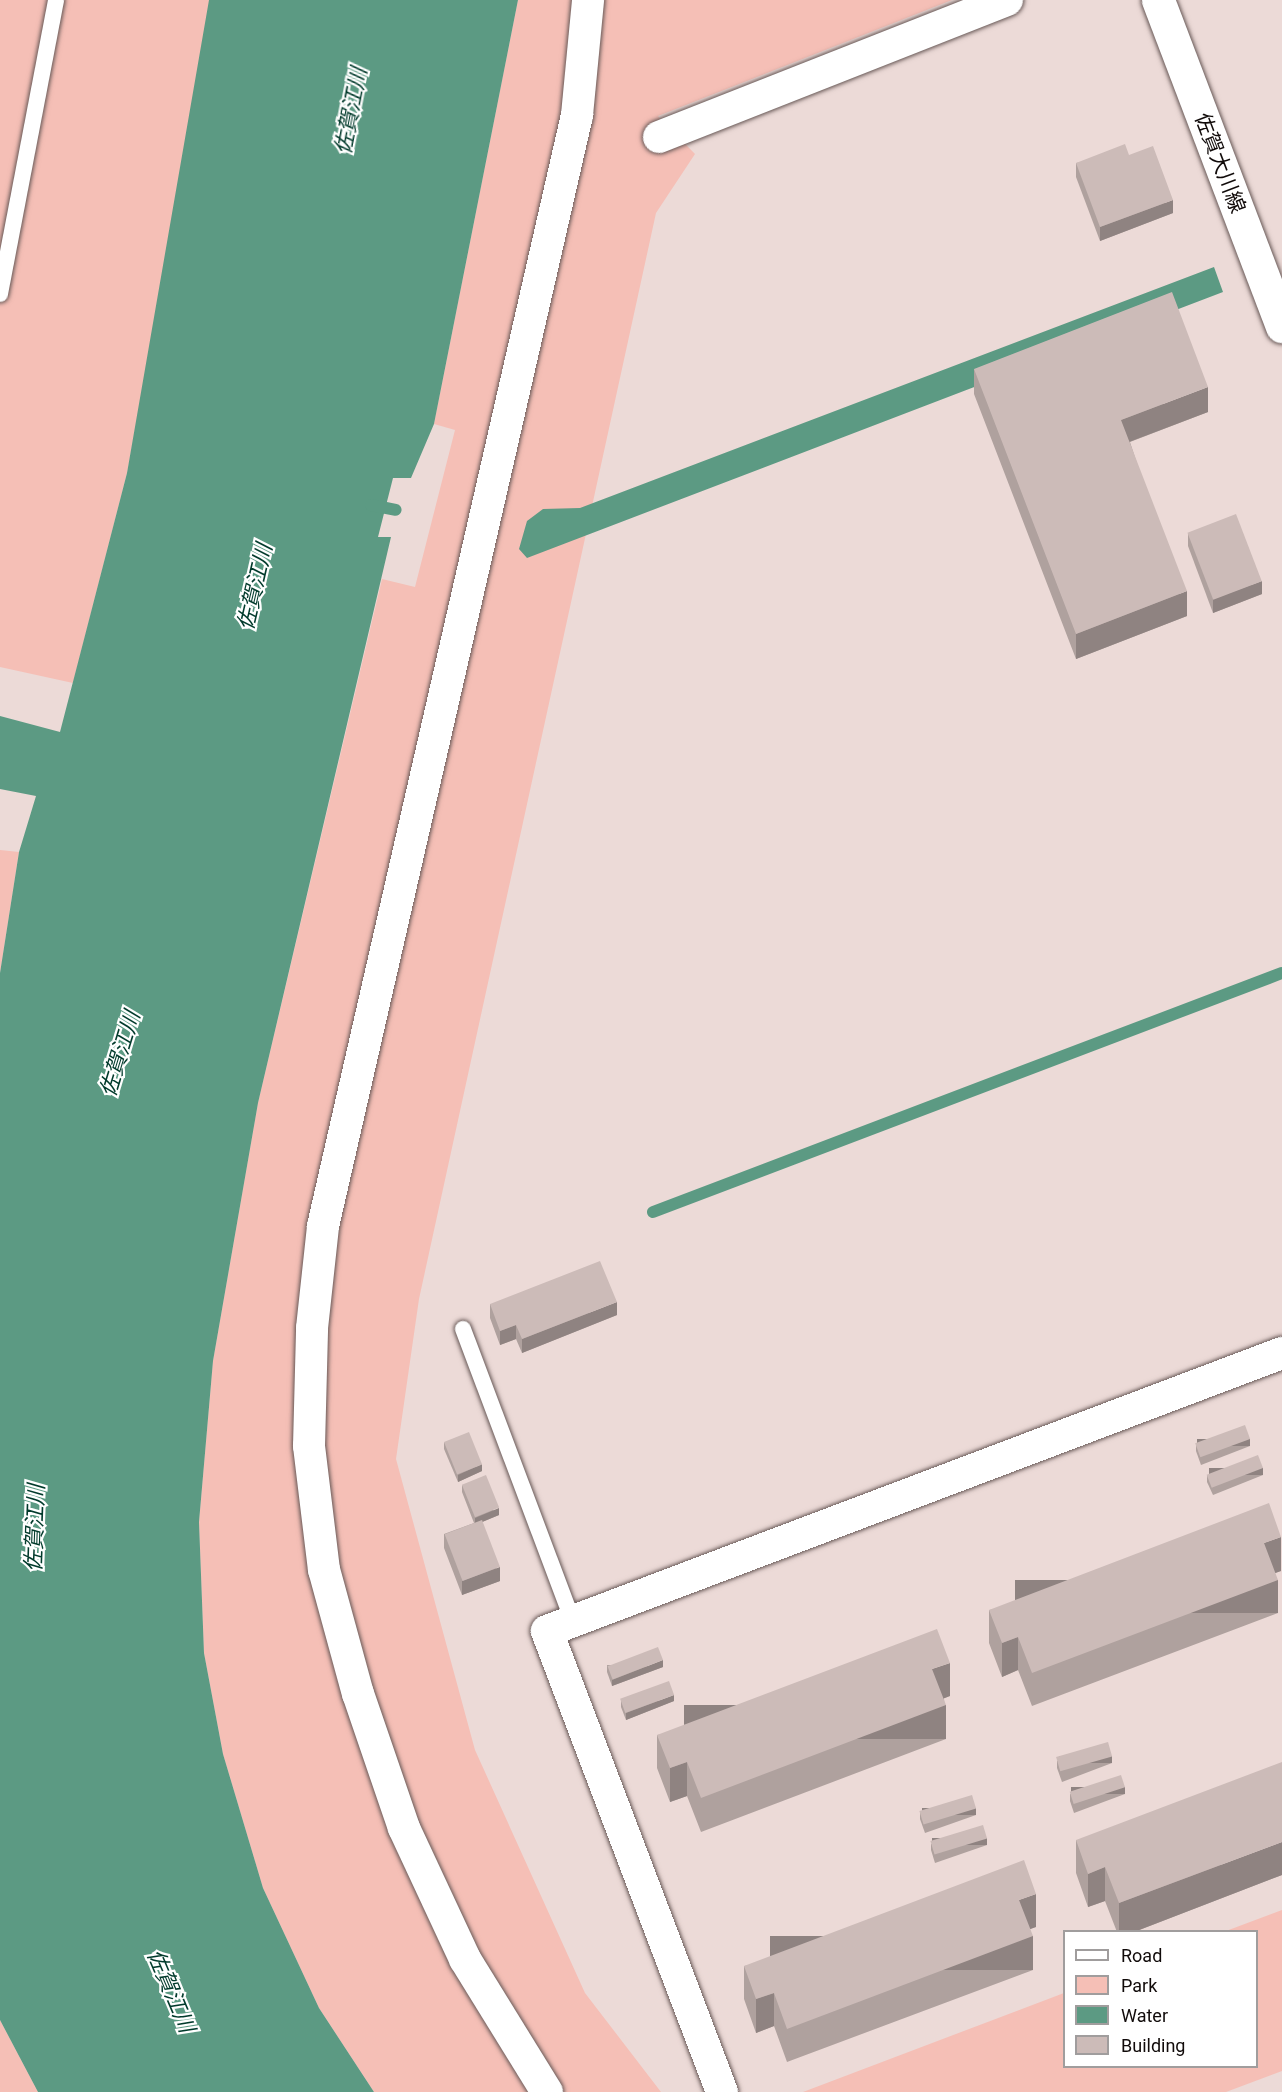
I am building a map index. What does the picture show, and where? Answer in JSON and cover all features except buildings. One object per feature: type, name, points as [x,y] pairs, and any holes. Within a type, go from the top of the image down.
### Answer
[{"type":"main road","name":"佐賀大川線","points":[[1158,0],[1282,326]]},
{"type":"street","points":[[547,2092],[465,1959],[404,1828],[358,1694],[324,1570],[309,1446],[312,1328],[323,1226],[577,115],[588,0]]},
{"type":"street","points":[[659,137],[1007,0]]},
{"type":"street","points":[[722,2092],[547,1631],[1282,1353]]},
{"type":"lane","points":[[0,294],[56,0]]},
{"type":"lane","points":[[463,1329],[573,1621]]},
{"type":"green space","points":[[0,0],[215,0],[127,473],[73,683],[0,667]]},
{"type":"green space","points":[[518,0],[952,0],[658,116],[695,154],[656,213],[419,1299],[396,1459],[475,1750],[585,1993],[661,2092],[374,2092],[319,2008],[263,1888],[223,1754],[204,1653],[199,1522],[213,1361],[258,1103],[382,579],[415,587],[455,430],[434,424]]},
{"type":"green space","points":[[0,850],[19,852],[0,973]]},
{"type":"green space","points":[[1282,1910],[1282,2071],[1226,2092],[803,2092],[1063,1993],[1063,2068],[1258,2068],[1258,1930],[1229,1930]]},
{"type":"green space","points":[[0,2020],[38,2092],[0,2092]]},
{"type":"water","name":"佐賀江川","points":[[209,0],[518,0],[434,424],[411,478],[393,478],[378,537],[391,537],[258,1103],[213,1361],[199,1522],[204,1653],[223,1754],[263,1888],[319,2008],[374,2092],[38,2092],[0,2020],[0,973],[19,852],[36,796],[0,789],[0,716],[60,732],[127,473]]},
{"type":"water","points":[[1214,267],[1223,292],[527,558],[519,549],[527,521],[543,509],[580,508]]},
{"type":"waterway","points":[[371,505],[396,510]]},
{"type":"waterway","points":[[653,1212],[1282,973]]}]
